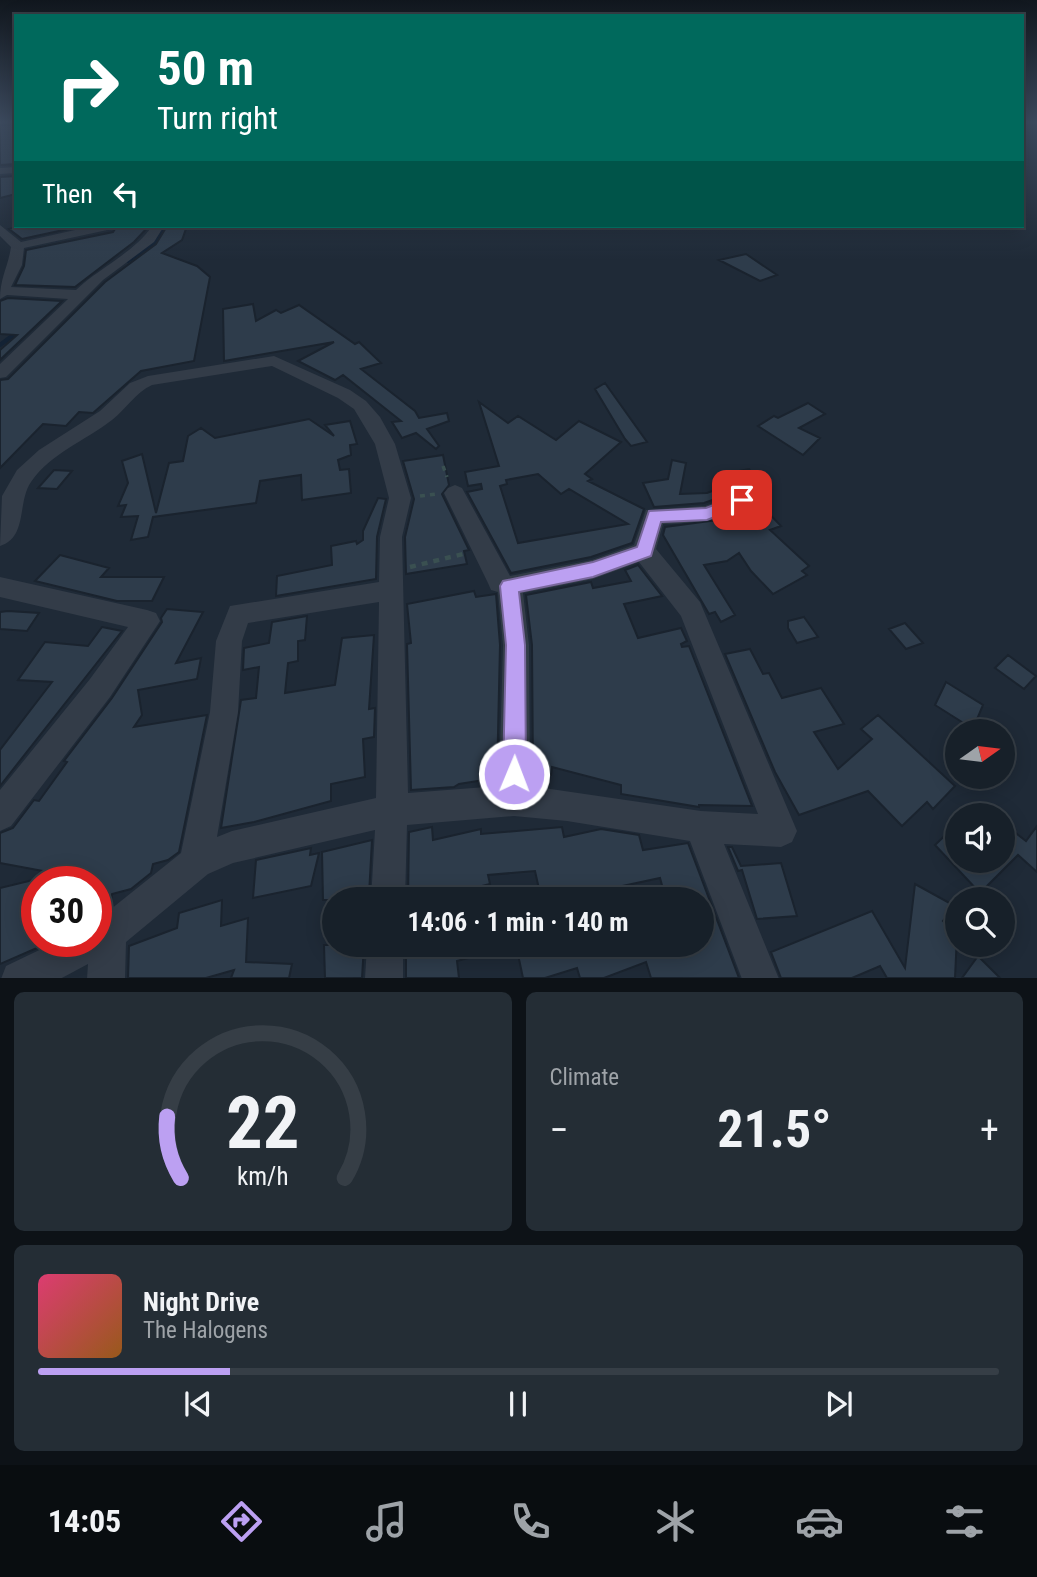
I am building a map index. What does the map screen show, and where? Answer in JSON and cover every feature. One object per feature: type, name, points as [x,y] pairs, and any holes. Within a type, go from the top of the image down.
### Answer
[{"type":"street","points":[[18,246],[99,228]]},
{"type":"street","points":[[0,373],[98,277],[150,239],[157,228]]},
{"type":"street","points":[[0,229],[18,246]]},
{"type":"street","points":[[18,246],[15,265],[2,293],[81,295]]},
{"type":"street","points":[[0,537],[13,523],[15,490],[32,467],[59,443],[106,415],[139,384],[248,363],[274,362],[344,394],[360,405],[373,421],[385,444],[400,498],[391,537],[392,810],[389,887]]},
{"type":"street","points":[[455,493],[500,583],[510,586],[593,569],[644,551]]},
{"type":"street","points":[[644,551],[654,516],[707,514],[742,500]]},
{"type":"street","points":[[112,929],[196,862],[232,847],[392,810],[514,800],[567,805],[701,827],[781,831],[691,610],[644,551]]},
{"type":"street","points":[[196,862],[224,712],[229,641],[239,614],[390,581]]},
{"type":"street","points":[[510,586],[516,645],[514,800]]},
{"type":"street","points":[[0,587],[147,621],[100,688],[0,815]]},
{"type":"street","points":[[701,827],[742,937],[761,978]]},
{"type":"street","points":[[19,978],[63,957]]},
{"type":"street","points":[[103,957],[106,978]]},
{"type":"street","points":[[384,978],[385,957]]},
{"type":"path","points":[[400,498],[455,493]]},
{"type":"path","points":[[390,581],[482,549]]},
{"type":"building","points":[[14,176],[14,194],[0,198],[0,177]]},
{"type":"building","points":[[14,228],[73,228],[22,239],[9,229]]},
{"type":"building","points":[[116,228],[147,228],[134,242],[75,287],[15,285],[24,266],[26,250],[113,232]]},
{"type":"building","points":[[166,228],[186,228],[182,240],[162,253],[197,266],[210,277],[194,361],[141,371],[93,413],[79,412],[66,426],[43,424],[0,468],[0,380],[8,379],[105,282],[156,244]]},
{"type":"building","points":[[746,254],[777,275],[760,281],[719,260]]},
{"type":"building","points":[[8,298],[62,301],[0,360],[0,350],[17,335],[0,334],[0,301]]},
{"type":"building","points":[[253,304],[256,321],[276,310],[281,313],[299,305],[355,344],[359,342],[381,363],[361,369],[415,411],[419,418],[447,413],[449,421],[427,429],[439,446],[436,449],[416,433],[402,438],[392,422],[401,421],[343,375],[335,380],[298,361],[334,342],[224,361],[223,309]]},
{"type":"building","points":[[605,383],[647,442],[631,446],[625,439],[595,389]]},
{"type":"building","points":[[479,402],[508,423],[518,416],[556,440],[579,421],[621,442],[585,474],[592,479],[588,481],[644,509],[632,543],[591,557],[511,573],[467,492],[482,489],[481,484],[468,486],[465,472],[499,466]],"holes":[[[538,474],[561,494],[569,489],[628,524],[518,543],[500,486],[507,484],[506,480]]]},
{"type":"building","points":[[808,403],[825,414],[799,428],[820,438],[803,455],[758,426],[774,416],[778,418]]},
{"type":"building","points":[[309,419],[334,436],[325,425],[350,421],[357,444],[350,445],[351,455],[338,460],[340,470],[349,469],[351,493],[302,500],[301,475],[260,481],[256,503],[153,517],[148,537],[131,540],[138,516],[121,517],[126,505],[118,506],[128,483],[122,461],[142,454],[156,513],[169,463],[183,461],[188,436],[201,428],[215,438]]},
{"type":"building","points":[[443,455],[449,485],[442,494],[469,550],[464,551],[467,564],[406,574],[405,537],[414,499],[403,461]]},
{"type":"building","points":[[672,460],[686,463],[680,494],[707,493],[734,483],[728,473],[749,469],[767,492],[758,502],[781,526],[770,530],[809,566],[802,571],[807,575],[773,594],[751,571],[739,553],[727,561],[704,565],[735,615],[721,622],[715,612],[709,614],[663,535],[665,527],[725,519],[748,510],[755,499],[751,491],[741,490],[704,503],[654,507],[643,483],[668,479]]},
{"type":"building","points":[[54,470],[72,471],[57,489],[38,488]]},
{"type":"building","points":[[378,498],[386,499],[377,537],[376,579],[276,596],[277,576],[332,565],[331,546],[356,541],[357,544],[363,540],[363,531]]},
{"type":"building","points":[[60,555],[109,568],[101,577],[164,577],[152,601],[117,601],[35,581]]},
{"type":"building","points":[[638,565],[662,596],[624,604],[638,638],[681,628],[687,641],[681,644],[682,647],[689,646],[752,806],[699,807],[621,794],[621,785],[552,767],[551,775],[533,773],[532,645],[526,595],[591,582],[593,588],[631,581],[625,570]]},
{"type":"building","points":[[474,591],[476,597],[496,594],[500,645],[497,778],[454,787],[411,790],[407,644],[411,643],[407,604]]},
{"type":"building","points":[[167,609],[203,612],[176,663],[201,658],[197,679],[138,690],[142,715],[134,727],[207,715],[179,852],[168,860],[153,864],[151,873],[131,889],[112,894],[112,866],[21,867],[0,863],[0,833],[13,828],[34,800],[39,801],[67,762],[64,761],[112,698],[162,622],[161,618]]},
{"type":"building","points":[[0,612],[39,613],[27,631],[0,629]]},
{"type":"building","points":[[307,616],[305,640],[298,641],[298,661],[288,663],[285,693],[335,685],[342,638],[374,635],[369,709],[375,708],[374,737],[363,739],[365,777],[331,784],[331,801],[221,828],[241,700],[256,698],[259,667],[243,670],[244,648],[269,643],[272,622]]},
{"type":"building","points":[[804,617],[818,637],[797,643],[788,628],[788,621]]},
{"type":"building","points":[[905,623],[923,643],[906,649],[889,629]]},
{"type":"building","points":[[102,627],[122,631],[0,786],[0,750],[52,682],[18,680],[45,642],[88,646]]},
{"type":"building","points":[[750,649],[763,674],[769,673],[782,698],[821,688],[844,724],[814,732],[838,769],[872,739],[861,729],[878,715],[945,777],[945,789],[952,789],[933,809],[927,802],[902,826],[868,791],[799,815],[775,772],[725,654]]},
{"type":"building","points":[[1008,655],[1036,676],[1024,689],[995,668]]},
{"type":"building","points":[[946,682],[983,705],[977,719],[957,719],[935,705]]},
{"type":"building","points":[[1037,826],[1037,872],[1018,855],[1015,858],[1015,832],[1026,841]]},
{"type":"building","points":[[432,827],[433,840],[481,829],[481,834],[562,827],[564,837],[601,829],[639,835],[643,850],[688,843],[705,887],[662,887],[660,878],[618,887],[539,887],[535,871],[488,875],[490,884],[478,887],[408,887],[409,832]]},
{"type":"building","points":[[945,835],[945,856],[935,845]]},
{"type":"building","points":[[372,840],[369,887],[323,887],[322,852]]},
{"type":"building","points":[[728,847],[732,847],[741,866],[781,863],[797,916],[757,919],[742,870],[738,871]]},
{"type":"building","points":[[311,848],[310,855],[319,853],[311,886],[253,898],[256,860]]},
{"type":"building","points":[[961,873],[1000,873],[986,887],[974,887]]},
{"type":"building","points":[[21,883],[21,955],[0,964],[0,888]]},
{"type":"building","points":[[915,884],[945,900],[945,957],[956,957],[955,978],[887,978],[880,966],[852,978],[781,978],[771,952],[872,911],[905,968]]},
{"type":"building","points":[[222,900],[221,926],[248,918],[246,962],[292,964],[289,978],[231,978],[234,970],[206,978],[128,978],[129,946],[177,928],[179,913]]},
{"type":"building","points":[[714,912],[739,978],[651,978],[646,962],[604,978],[580,978],[577,968],[545,978],[523,978],[519,957],[714,957]]},
{"type":"building","points":[[324,957],[363,957],[362,978],[325,978]]},
{"type":"building","points":[[406,957],[468,957],[457,961],[459,978],[406,978]]},
{"type":"building","points":[[979,957],[1000,978],[962,978]]},
{"type":"waterway","points":[[128,261],[156,242],[165,228]]},
{"type":"waterway","points":[[0,345],[20,330]]},
{"type":"route","points":[[514,774],[516,645],[510,586],[593,569],[644,551],[654,516],[707,514],[742,500]]}]
